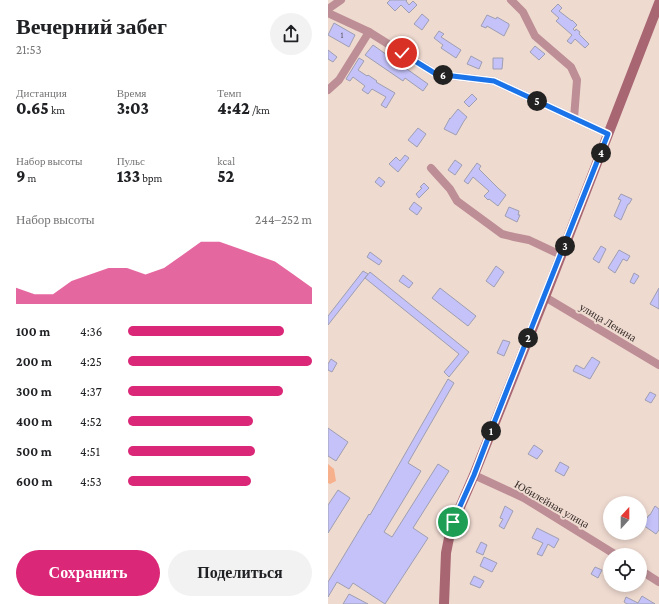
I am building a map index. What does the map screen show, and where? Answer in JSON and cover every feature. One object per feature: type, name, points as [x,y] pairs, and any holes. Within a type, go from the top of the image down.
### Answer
[{"type":"main road","points":[[444,604],[446,553],[451,528],[474,475],[545,297],[659,3]]},
{"type":"street","points":[[328,9],[341,0]]},
{"type":"street","points":[[511,0],[523,12],[535,36],[570,68],[577,80],[574,118]]},
{"type":"street","points":[[328,13],[369,32],[436,74],[494,81],[608,134]]},
{"type":"street","points":[[328,90],[338,80],[369,32]]},
{"type":"street","points":[[431,168],[450,188],[457,201],[502,234],[528,240],[561,255]]},
{"type":"street","name":"улица Ленина","points":[[545,297],[659,366]]},
{"type":"street","name":"Юбилейная улица","points":[[474,475],[524,498],[605,548]]},
{"type":"street","points":[[647,574],[659,582]]},
{"type":"shaded area","points":[[328,464],[334,469],[336,481],[330,484],[328,483]]},
{"type":"building","points":[[390,0],[407,0],[406,1],[409,5],[413,1],[417,5],[409,13],[401,5],[395,11],[387,3]]},
{"type":"building","points":[[558,4],[562,8],[559,11],[577,25],[573,29],[580,32],[579,34],[589,44],[585,48],[575,39],[571,44],[567,41],[572,35],[556,21],[559,18],[551,11]]},
{"type":"building","points":[[422,14],[429,20],[422,30],[414,24]]},
{"type":"building","points":[[487,15],[496,19],[497,17],[509,24],[504,36],[487,26],[486,28],[481,26]]},
{"type":"building","points":[[334,23],[355,35],[349,47],[328,35]]},
{"type":"building","points":[[439,31],[444,34],[441,37],[461,50],[456,58],[441,48],[443,45],[434,38]]},
{"type":"building","points":[[373,45],[428,84],[423,91],[405,78],[403,81],[365,55]]},
{"type":"building","points":[[535,46],[545,54],[539,60],[530,52]]},
{"type":"building","points":[[328,50],[337,57],[333,62],[328,59]]},
{"type":"building","points":[[471,56],[482,62],[479,69],[467,64]]},
{"type":"building","points":[[359,58],[364,61],[358,70],[395,93],[386,108],[381,105],[386,97],[372,89],[368,94],[362,90],[365,86],[353,77],[350,81],[346,79]]},
{"type":"building","points":[[493,58],[503,58],[502,69],[493,69]]},
{"type":"building","points":[[472,94],[477,99],[469,107],[464,102]]},
{"type":"building","points":[[458,109],[467,117],[456,135],[444,129],[450,118]]},
{"type":"building","points":[[418,128],[426,134],[417,147],[408,140]]},
{"type":"building","points":[[405,155],[409,158],[398,172],[389,164],[396,157],[400,161]]},
{"type":"building","points":[[455,160],[462,165],[455,175],[448,170]]},
{"type":"building","points":[[477,163],[481,166],[479,169],[506,195],[498,206],[484,196],[489,191],[473,177],[468,184],[464,181]]},
{"type":"building","points":[[379,177],[385,182],[381,187],[375,182]]},
{"type":"building","points":[[424,183],[429,188],[419,198],[416,194],[422,188],[420,187]]},
{"type":"building","points":[[621,194],[632,199],[628,204],[621,220],[614,216],[621,200],[618,199]]},
{"type":"building","points":[[414,202],[422,208],[417,215],[409,209]]},
{"type":"building","points":[[509,207],[519,211],[518,215],[520,215],[517,222],[505,216]]},
{"type":"building","points":[[601,246],[606,249],[599,263],[593,259]]},
{"type":"building","points":[[619,250],[630,256],[627,261],[623,259],[615,273],[608,268]]},
{"type":"building","points":[[370,252],[382,261],[379,265],[367,257]]},
{"type":"building","points":[[496,266],[504,272],[494,287],[486,281]]},
{"type":"building","points":[[363,271],[368,274],[328,325],[328,316]]},
{"type":"building","points":[[370,272],[469,352],[449,377],[444,372],[459,354],[365,278]]},
{"type":"building","points":[[634,273],[639,276],[634,284],[630,282]]},
{"type":"building","points":[[403,275],[413,283],[409,288],[399,281]]},
{"type":"building","points":[[440,288],[476,316],[468,326],[432,298]]},
{"type":"building","points":[[659,288],[659,309],[650,304]]},
{"type":"building","points":[[503,340],[510,342],[504,356],[497,353]]},
{"type":"building","points":[[592,357],[600,362],[590,379],[573,371],[576,365],[584,369]]},
{"type":"building","points":[[331,359],[337,363],[332,372],[328,370],[328,364]]},
{"type":"building","points":[[448,379],[454,383],[408,463],[421,471],[384,532],[392,537],[438,464],[449,471],[413,528],[428,538],[385,604],[353,583],[349,589],[337,582],[328,597],[328,582],[369,514],[370,515]]},
{"type":"building","points":[[650,392],[656,395],[651,403],[645,400]]},
{"type":"building","points":[[328,428],[348,442],[336,461],[328,456]]},
{"type":"building","points":[[534,445],[543,451],[537,459],[528,454]]},
{"type":"building","points":[[560,462],[569,467],[564,476],[555,471]]},
{"type":"building","points":[[338,490],[350,498],[328,533],[328,505]]},
{"type":"building","points":[[505,506],[513,511],[504,529],[499,526],[503,519],[500,518]]},
{"type":"building","points":[[655,506],[659,509],[659,530],[656,534],[647,528],[647,518]]},
{"type":"building","points":[[537,528],[559,539],[554,548],[548,544],[542,556],[537,554],[543,543],[532,538]]},
{"type":"building","points":[[481,542],[487,545],[483,555],[476,552]]},
{"type":"building","points":[[484,557],[497,563],[492,572],[480,566]]},
{"type":"building","points":[[595,567],[602,570],[598,578],[591,574]]},
{"type":"building","points":[[474,576],[484,581],[480,588],[470,584]]},
{"type":"building","points":[[349,594],[368,604],[343,604]]},
{"type":"building","points":[[642,596],[655,604],[627,604],[624,602],[626,597],[638,603]]},
{"type":"route","points":[[402,53],[436,74],[494,81],[608,134],[474,475],[453,522]]}]
